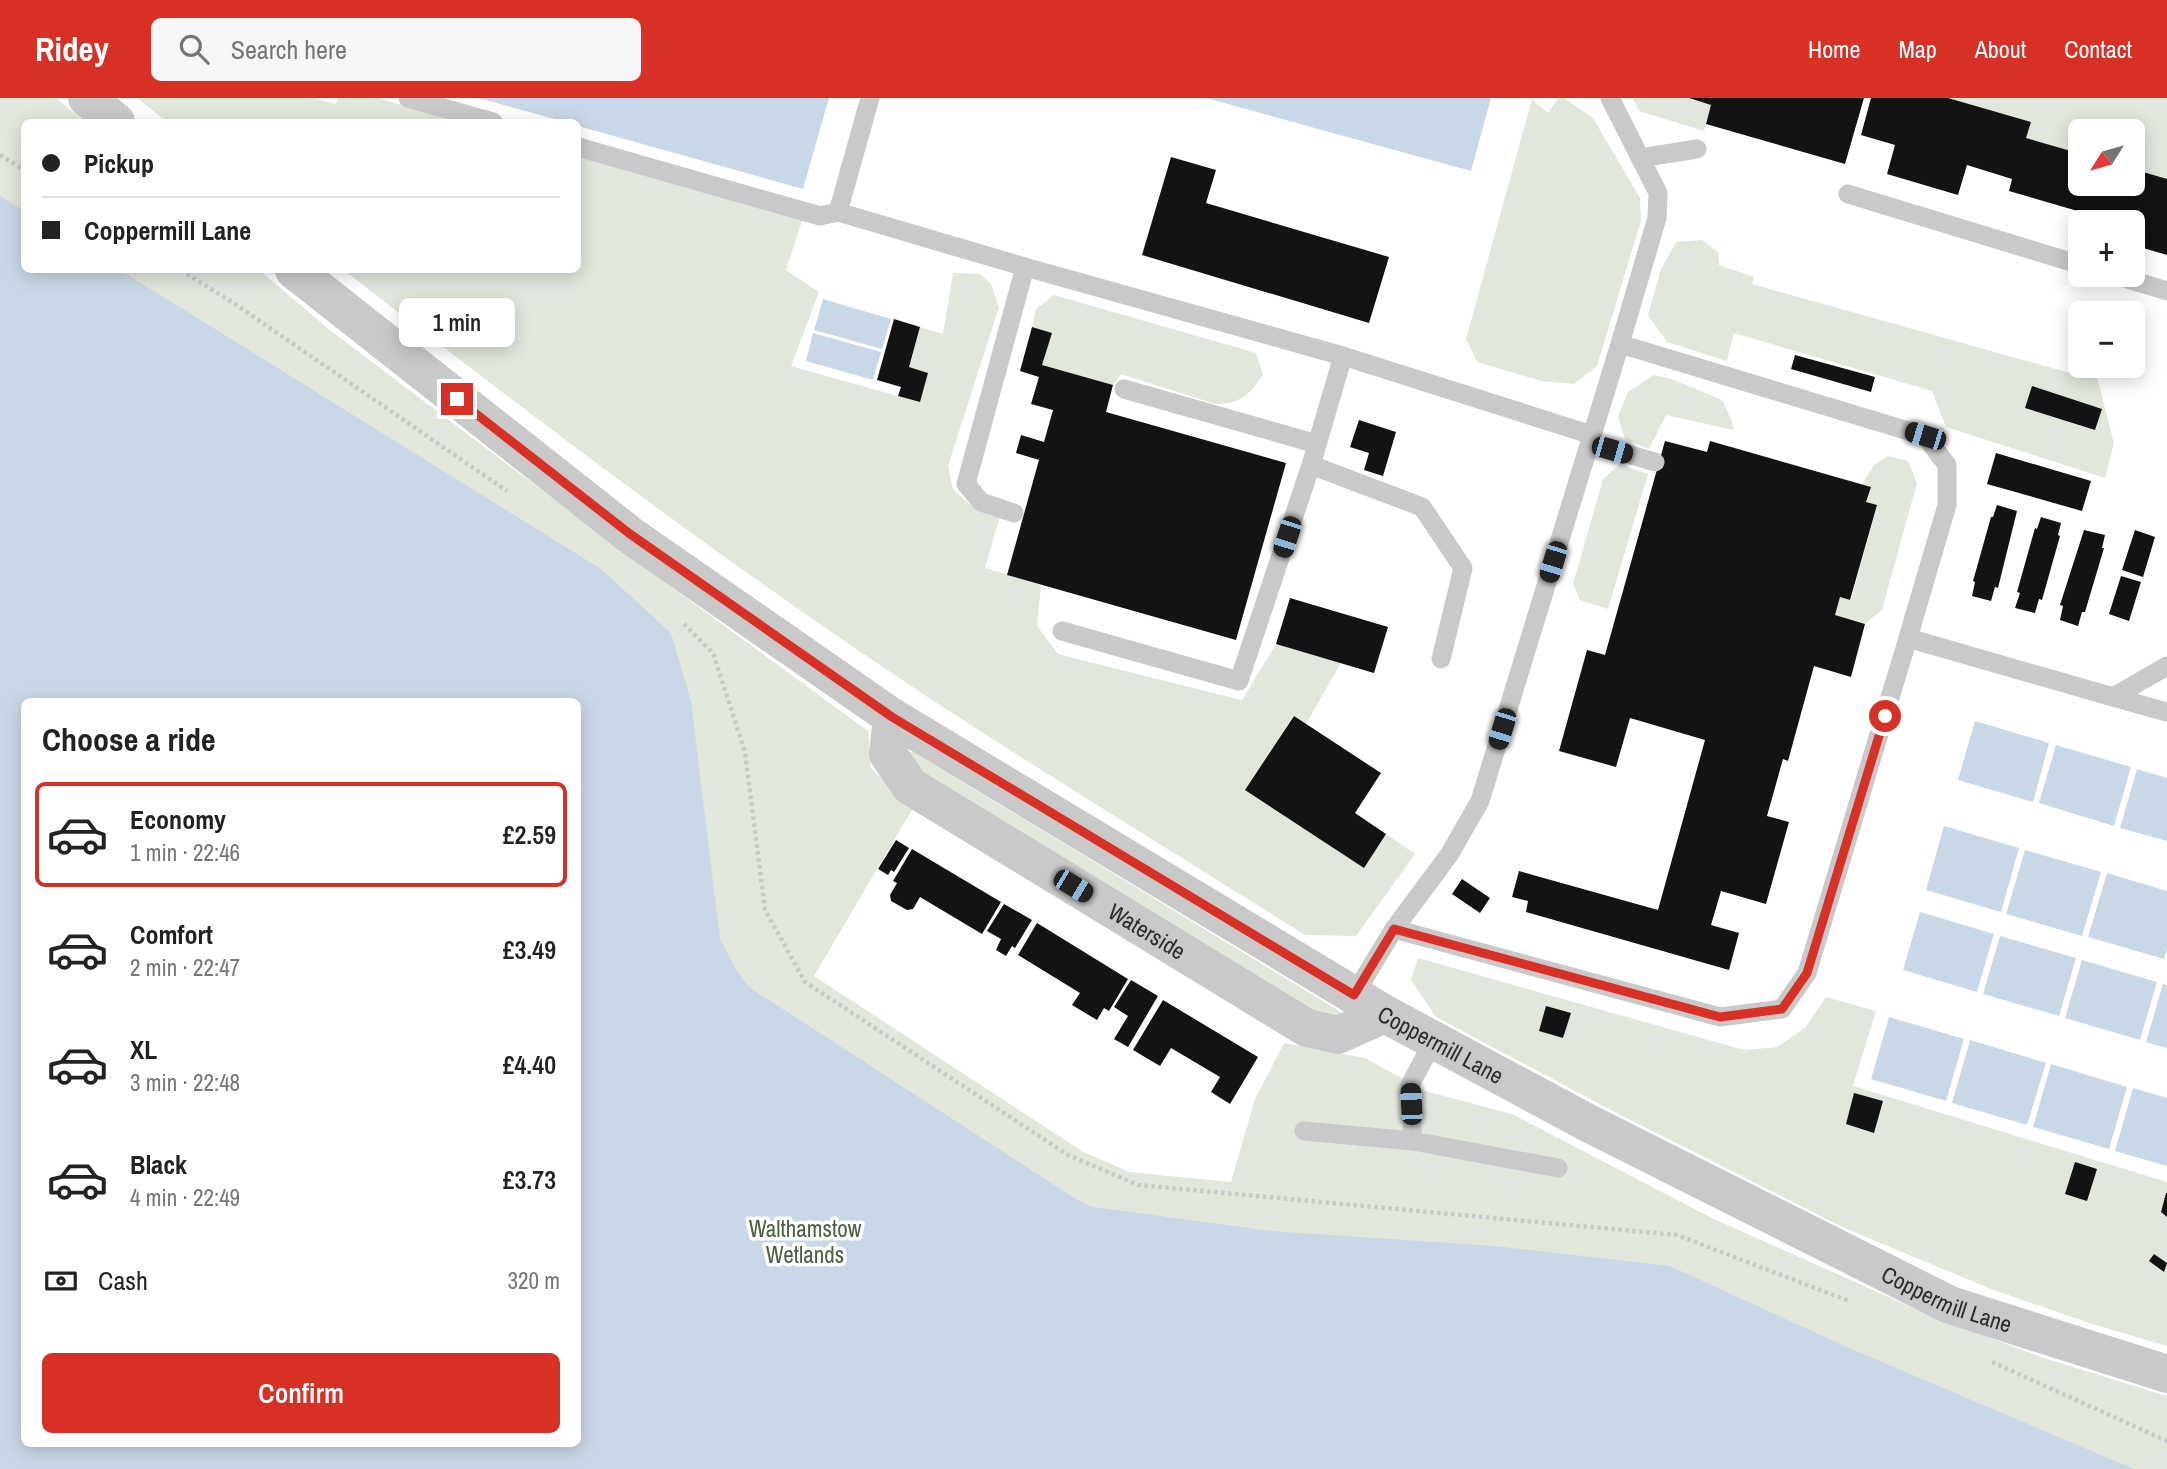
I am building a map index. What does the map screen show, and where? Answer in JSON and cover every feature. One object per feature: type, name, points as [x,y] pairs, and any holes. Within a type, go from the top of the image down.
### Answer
[{"type":"street","points":[[87,98],[112,119]]},
{"type":"street","name":"Coppermill Lane","points":[[298,273],[630,534],[892,717],[1369,1004],[1588,1124],[1950,1305],[2167,1374]]},
{"type":"street","name":"Waterside","points":[[892,717],[888,754],[910,786],[1307,1028],[1338,1035],[1369,1004]]},
{"type":"lane","points":[[408,98],[482,119]]},
{"type":"lane","points":[[838,212],[870,98]]},
{"type":"lane","points":[[1369,1004],[1394,929],[1449,855],[1480,801],[1657,218],[1658,193],[1610,98]]},
{"type":"lane","points":[[581,148],[820,216],[838,212],[1343,356],[1655,462]]},
{"type":"lane","points":[[1640,158],[1697,149]]},
{"type":"lane","points":[[1848,194],[2068,261]]},
{"type":"lane","points":[[1014,513],[981,502],[966,484],[1025,267]]},
{"type":"lane","points":[[2145,284],[2167,291]]},
{"type":"lane","points":[[1394,929],[1720,1017],[1782,1009],[1807,973],[1947,505],[1947,465],[1925,436],[1620,344]]},
{"type":"lane","points":[[1062,631],[1239,681],[1311,465],[1343,356]]},
{"type":"lane","points":[[1124,390],[1317,444]]},
{"type":"lane","points":[[1311,465],[1422,507],[1464,568],[1441,659]]},
{"type":"lane","points":[[1908,638],[2167,712]]},
{"type":"lane","points":[[2113,697],[2167,666]]},
{"type":"lane","points":[[1413,1141],[1410,1085],[1434,1040]]},
{"type":"lane","points":[[1304,1131],[1413,1141],[1558,1168]]},
{"type":"path","points":[[0,155],[21,168]]},
{"type":"path","points":[[186,273],[238,306],[511,495]]},
{"type":"path","points":[[677,616],[713,653],[745,752],[765,910],[805,982],[1068,1155],[1138,1185],[1676,1235],[1858,1305]]},
{"type":"path","points":[[1983,1358],[2167,1441]]},
{"type":"green space","name":"Walthamstow Wetlands","points":[[0,98],[56,98],[81,119],[21,119],[21,273],[263,273],[331,331],[629,556],[868,731],[871,768],[913,808],[814,976],[1082,1151],[1129,1172],[1231,1182],[1255,1099],[1284,1043],[1365,1058],[1425,1091],[1512,1114],[1712,1218],[1929,1315],[2044,1358],[2167,1396],[2167,1469],[0,1469]]},
{"type":"green space","points":[[137,98],[311,98],[336,104],[339,98],[377,98],[453,119],[163,119]]},
{"type":"green space","points":[[1558,98],[1564,98],[1593,118],[1640,198],[1641,221],[1597,366],[1574,384],[1541,381],[1477,362],[1466,339],[1532,99],[1548,113]]},
{"type":"green space","points":[[1633,98],[1686,98],[1711,105],[1704,131],[1639,111]]},
{"type":"green space","points":[[1948,98],[2167,98],[2167,179],[2146,173],[2146,119],[2068,119],[2068,150],[2026,138],[2030,123]]},
{"type":"green space","points":[[581,156],[803,218],[786,270],[819,292],[791,366],[919,402],[928,373],[909,367],[920,327],[943,334],[953,273],[980,274],[991,284],[999,307],[948,466],[953,490],[972,506],[1000,516],[985,568],[1041,585],[1037,626],[1058,654],[1242,700],[1276,644],[1341,663],[1306,724],[1293,716],[1246,790],[1386,834],[1415,854],[1356,936],[1305,935],[1071,789],[856,649],[634,491],[348,273],[581,273]]},
{"type":"green space","points":[[1702,240],[1718,252],[1719,265],[1754,277],[1752,284],[2068,372],[2068,378],[2097,378],[2114,443],[2105,478],[1946,427],[1932,391],[1734,333],[1727,361],[1667,342],[1648,315],[1661,269],[1676,242]]},
{"type":"green space","points":[[1054,295],[1256,353],[1263,375],[1244,397],[1215,404],[1121,374],[1113,385],[1042,365],[1052,333],[1032,327],[1036,309]]},
{"type":"green space","points":[[1654,375],[1672,379],[1722,400],[1734,430],[1666,415],[1649,449],[1625,439],[1618,416],[1628,392]]},
{"type":"green space","points":[[1888,456],[1908,461],[1917,483],[1882,610],[1865,624],[1835,615],[1840,597],[1851,600],[1877,506],[1866,502],[1871,487],[1862,484],[1875,464]]},
{"type":"green space","points":[[1620,464],[1648,474],[1608,609],[1580,600],[1573,584],[1603,479]]},
{"type":"green space","points":[[907,752],[913,752],[1338,1010],[1342,1015],[1339,1027],[908,771]]},
{"type":"green space","points":[[1418,958],[1744,1050],[1777,1047],[1805,1028],[1826,997],[1876,1011],[1853,1086],[2167,1182],[2161,1212],[2167,1217],[2167,1346],[2092,1324],[1991,1289],[1842,1227],[1607,1108],[1436,1017],[1411,980]]},
{"type":"water","points":[[478,98],[829,98],[803,189],[581,127],[581,119],[555,119]]},
{"type":"water","points":[[1206,98],[1491,98],[1471,171]]},
{"type":"water","name":"Walthamstow Wetlands","points":[[0,196],[21,209],[21,273],[125,273],[601,569],[671,633],[691,701],[720,939],[738,973],[749,987],[1076,1199],[1089,1206],[1101,1208],[1271,1231],[1495,1246],[1670,1266],[1849,1348],[2134,1469],[0,1469]]},
{"type":"water","points":[[823,299],[891,319],[882,349],[814,330]]},
{"type":"water","points":[[813,333],[881,352],[873,380],[806,361]]},
{"type":"water","points":[[1975,721],[2049,743],[2033,802],[1958,780]]},
{"type":"water","points":[[2056,745],[2131,767],[2114,826],[2039,803]]},
{"type":"water","points":[[2137,769],[2167,778],[2167,841],[2120,828]]},
{"type":"water","points":[[1944,826],[2019,848],[2001,912],[1926,890]]},
{"type":"water","points":[[2025,850],[2101,872],[2082,936],[2006,914]]},
{"type":"water","points":[[2107,873],[2167,891],[2167,949],[2164,959],[2088,937]]},
{"type":"water","points":[[1920,912],[1994,934],[1977,992],[1903,970]]},
{"type":"water","points":[[2000,936],[2076,958],[2059,1016],[1983,994]]},
{"type":"water","points":[[2082,960],[2157,982],[2140,1040],[2065,1018]]},
{"type":"water","points":[[2163,984],[2167,985],[2167,1048],[2146,1042]]},
{"type":"water","points":[[1889,1017],[1964,1039],[1946,1101],[1871,1079]]},
{"type":"water","points":[[1970,1040],[2046,1063],[2027,1125],[1952,1103]]},
{"type":"water","points":[[2051,1064],[2127,1087],[2109,1149],[2033,1127]]},
{"type":"water","points":[[2133,1088],[2167,1098],[2167,1166],[2115,1151]]},
{"type":"building","points":[[1689,98],[1864,98],[1845,164],[1706,124],[1711,105]]},
{"type":"building","points":[[1871,98],[1948,98],[2031,122],[2026,138],[2068,150],[2068,196],[2146,196],[2146,173],[2167,179],[2167,255],[2145,249],[2145,210],[2074,210],[2009,191],[2012,179],[1967,165],[1958,195],[1887,174],[1895,145],[1861,135]]},
{"type":"building","points":[[1171,157],[1216,170],[1206,203],[1389,257],[1369,323],[1142,255]]},
{"type":"building","points":[[894,319],[920,327],[909,367],[928,373],[920,402],[898,396],[901,387],[877,380]]},
{"type":"building","points":[[1032,327],[1052,333],[1042,365],[1113,385],[1106,412],[1286,463],[1236,640],[1007,575],[1039,460],[1016,453],[1021,435],[1044,442],[1053,410],[1031,404],[1039,377],[1020,371]]},
{"type":"building","points":[[1795,355],[1875,377],[1871,392],[1791,369]]},
{"type":"building","points":[[2032,386],[2102,409],[2095,430],[2025,408]]},
{"type":"building","points":[[1359,420],[1396,432],[1383,476],[1364,470],[1369,453],[1350,447]]},
{"type":"building","points":[[1665,441],[1707,452],[1710,441],[1871,487],[1866,502],[1877,505],[1850,600],[1840,597],[1835,615],[1865,624],[1851,677],[1814,666],[1788,761],[1783,759],[1767,816],[1789,822],[1766,904],[1721,891],[1711,925],[1739,933],[1729,970],[1526,912],[1528,901],[1512,897],[1519,871],[1658,910],[1705,740],[1630,718],[1616,767],[1559,751],[1587,650],[1605,655]]},
{"type":"building","points":[[1996,453],[2091,481],[2082,511],[1987,484]]},
{"type":"building","points":[[1997,505],[2017,511],[1998,588],[1995,587],[1991,601],[1972,596],[1973,581],[1991,517]]},
{"type":"building","points":[[2041,517],[2061,523],[2060,536],[2042,600],[2039,599],[2035,613],[2015,608],[2035,528],[2037,529]]},
{"type":"building","points":[[2084,530],[2105,535],[2104,548],[2085,612],[2082,612],[2078,626],[2060,620],[2063,606],[2060,605]]},
{"type":"building","points":[[2135,530],[2155,537],[2143,577],[2122,570]]},
{"type":"building","points":[[2121,576],[2141,582],[2129,621],[2109,614]]},
{"type":"building","points":[[1290,598],[1388,627],[1374,673],[1276,644]]},
{"type":"building","points":[[1294,716],[1381,773],[1355,813],[1386,834],[1364,868],[1245,790]]},
{"type":"building","points":[[896,840],[909,848],[894,872],[891,870],[888,875],[878,869]]},
{"type":"building","points":[[912,849],[1001,902],[982,934],[920,897],[913,909],[907,910],[891,901],[890,895],[897,883],[893,881]]},
{"type":"building","points":[[1462,879],[1490,898],[1480,913],[1452,894]]},
{"type":"building","points":[[1004,904],[1032,920],[1015,948],[1012,946],[1006,956],[996,950],[1001,939],[987,931]]},
{"type":"building","points":[[1037,923],[1128,979],[1109,1011],[1104,1008],[1097,1020],[1072,1005],[1080,993],[1018,955]]},
{"type":"building","points":[[1131,980],[1158,996],[1128,1047],[1114,1039],[1128,1016],[1114,1007]]},
{"type":"building","points":[[1163,1000],[1258,1057],[1230,1104],[1211,1092],[1220,1077],[1171,1048],[1160,1066],[1133,1050]]},
{"type":"building","points":[[1546,1006],[1571,1013],[1563,1038],[1539,1031]]},
{"type":"building","points":[[1854,1093],[1883,1101],[1874,1133],[1846,1124]]},
{"type":"building","points":[[2075,1162],[2097,1169],[2087,1201],[2065,1194]]},
{"type":"building","points":[[2167,1193],[2167,1217],[2161,1212]]},
{"type":"building","points":[[2154,1254],[2167,1263],[2164,1272],[2149,1261]]},
{"type":"route","points":[[457,399],[630,534],[892,717],[1354,995],[1394,929],[1720,1017],[1782,1009],[1807,973],[1885,716]]}]
